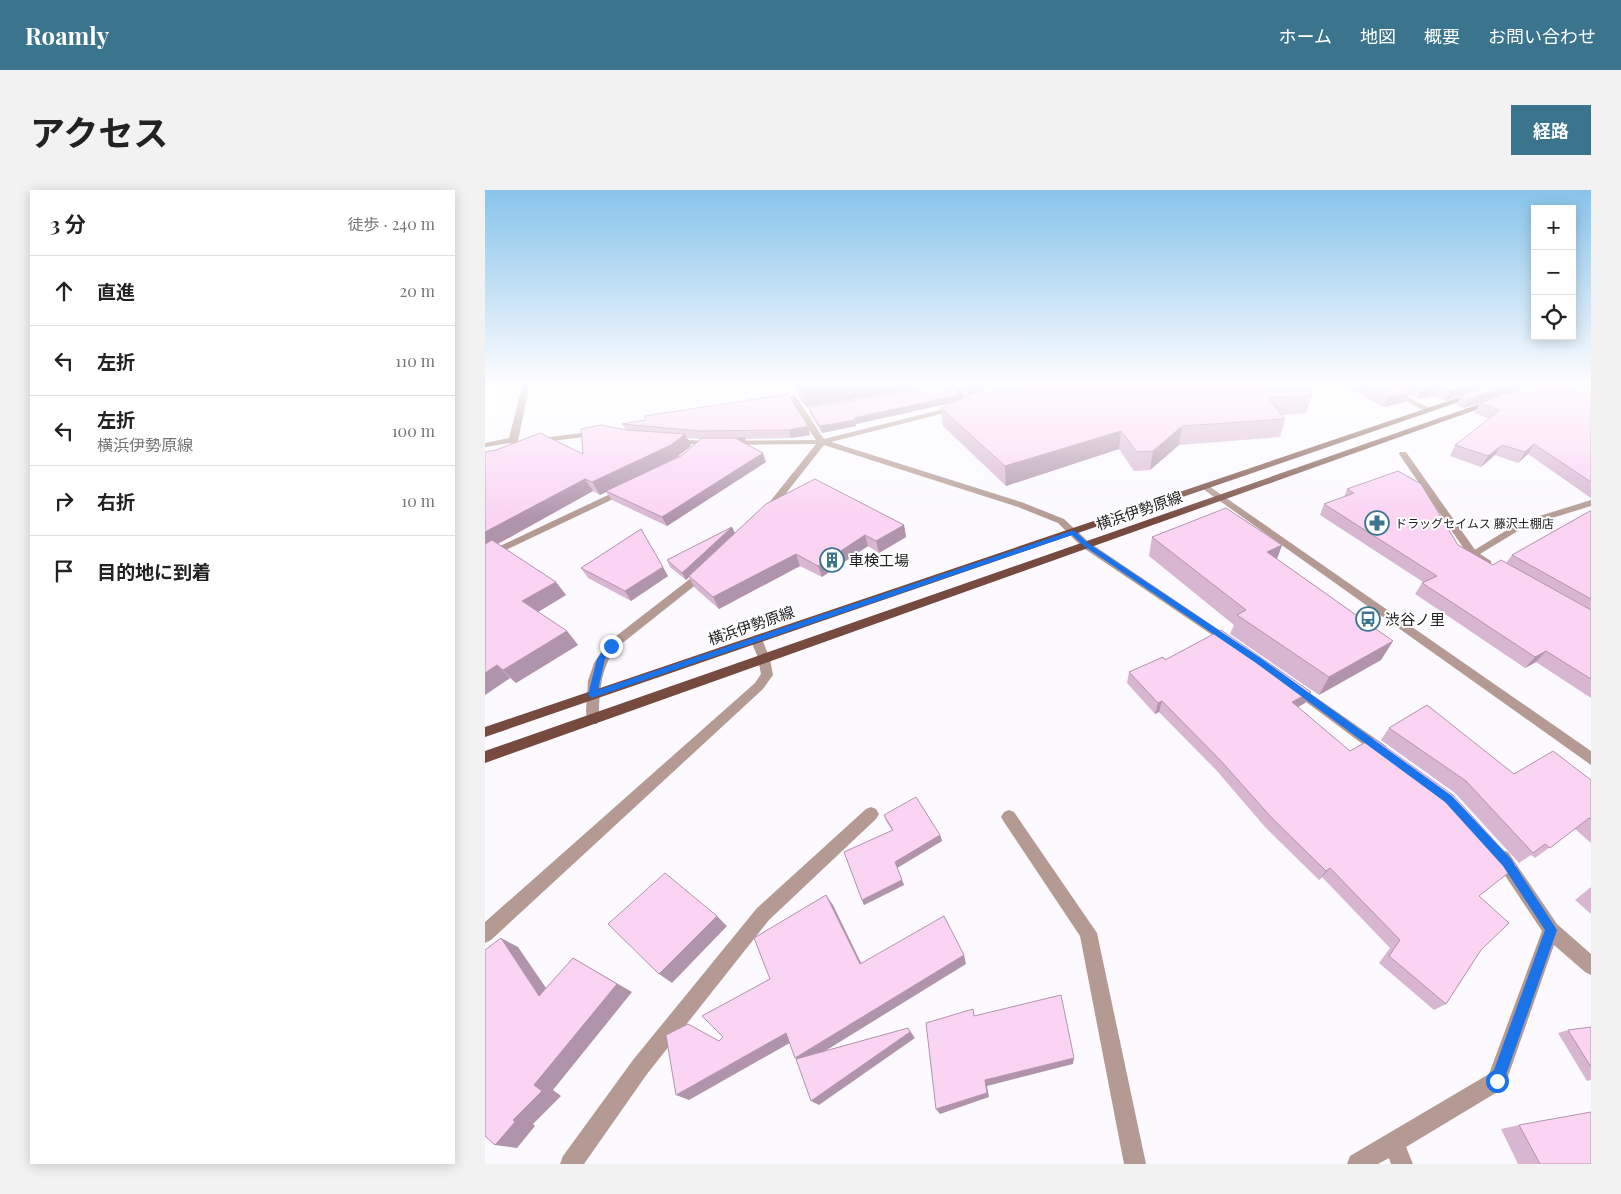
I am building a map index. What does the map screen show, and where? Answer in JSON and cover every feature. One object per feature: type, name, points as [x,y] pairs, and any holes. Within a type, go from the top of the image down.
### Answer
[{"type":"main road","name":"横浜伊勢原線","points":[[485,732],[1376,428]]},
{"type":"main road","name":"横浜伊勢原線","points":[[485,757],[1417,428]]},
{"type":"street","points":[[500,453],[514,442],[517,428]]},
{"type":"street","points":[[813,428],[822,442],[1021,505],[1061,521],[1086,545],[1243,650]]},
{"type":"street","points":[[659,440],[703,443],[822,442],[873,428]]},
{"type":"street","points":[[485,445],[603,432],[610,434]]},
{"type":"street","points":[[761,516],[776,502],[822,442]]},
{"type":"street","points":[[688,455],[703,443]]},
{"type":"street","points":[[1403,454],[1473,554],[1499,570]]},
{"type":"street","points":[[485,557],[638,483]]},
{"type":"street","points":[[1206,487],[1591,759]]},
{"type":"street","points":[[1473,554],[1523,524],[1591,503]]},
{"type":"street","points":[[593,720],[592,695],[601,659],[611,646],[689,585],[711,564]]},
{"type":"street","points":[[485,934],[759,686],[767,675],[764,659],[755,639]]},
{"type":"street","points":[[1283,678],[1393,759]]},
{"type":"street","points":[[571,1164],[639,1067],[763,914],[871,814]]},
{"type":"street","points":[[1009,817],[1088,933],[1135,1164]]},
{"type":"street","points":[[1494,848],[1507,862],[1551,930],[1591,966]]},
{"type":"street","points":[[1358,1164],[1497,1081],[1551,930]]},
{"type":"street","points":[[1393,1143],[1402,1164]]},
{"type":"building","points":[[619,428],[685,434],[671,445],[592,482],[585,479],[485,532],[485,452],[496,450],[540,433],[583,454],[581,429]]},
{"type":"building","points":[[671,428],[796,428],[789,430],[699,431]]},
{"type":"building","points":[[964,428],[1179,428],[1153,451],[1137,452],[1121,431],[1005,466]]},
{"type":"building","points":[[1476,428],[1591,428],[1591,482],[1534,444],[1525,452],[1502,445],[1488,456],[1455,445]]},
{"type":"building","points":[[702,438],[745,438],[737,439],[763,453],[662,517],[606,491],[681,456]]},
{"type":"building","points":[[1398,471],[1421,484],[1458,545],[1493,565],[1501,560],[1591,610],[1591,679],[1546,651],[1535,657],[1422,583],[1437,576],[1324,504],[1354,493],[1347,489]]},
{"type":"building","points":[[815,479],[904,525],[876,541],[865,535],[818,566],[796,554],[713,597],[689,576],[766,504]]},
{"type":"building","points":[[1226,508],[1282,545],[1267,552],[1393,641],[1329,677],[1237,615],[1246,610],[1152,537]]},
{"type":"building","points":[[1590,511],[1591,599],[1512,555]]},
{"type":"building","points":[[732,527],[682,573],[667,560]]},
{"type":"building","points":[[641,529],[663,567],[625,591],[581,568]]},
{"type":"building","points":[[492,540],[556,582],[522,601],[567,631],[503,670],[497,665],[485,673],[485,544]]},
{"type":"building","points":[[1221,630],[1311,692],[1292,702],[1350,751],[1373,738],[1453,795],[1517,866],[1479,896],[1509,923],[1481,950],[1446,1004],[1389,956],[1400,940],[1330,868],[1326,871],[1271,817],[1221,761],[1162,701],[1158,703],[1129,672],[1163,657],[1165,660]]},
{"type":"building","points":[[1427,705],[1514,774],[1553,751],[1591,780],[1591,819],[1589,818],[1550,848],[1545,844],[1533,853],[1466,781],[1389,728]]},
{"type":"building","points":[[916,797],[940,835],[895,862],[902,880],[862,900],[844,852],[893,830],[884,815]]},
{"type":"building","points":[[665,873],[717,916],[659,974],[608,924]]},
{"type":"building","points":[[826,895],[860,964],[944,916],[964,955],[795,1058],[786,1033],[676,1095],[666,1035],[688,1024],[719,1041],[723,1037],[702,1016],[770,979],[754,938]]},
{"type":"building","points":[[501,938],[539,996],[573,958],[617,984],[534,1085],[542,1091],[513,1120],[515,1122],[495,1145],[485,1136],[485,950]]},
{"type":"building","points":[[1061,995],[1074,1058],[985,1080],[987,1093],[936,1109],[926,1023],[973,1009],[974,1016]]},
{"type":"building","points":[[1591,1027],[1591,1067],[1568,1030]]},
{"type":"building","points":[[908,1028],[910,1032],[811,1101],[796,1059]]},
{"type":"building","points":[[1591,1112],[1591,1164],[1540,1164],[1519,1125]]},
{"type":"place","name":"ドラッグセイムス 藤沢土棚店","points":[[1377,523]]},
{"type":"place","name":"車検工場","points":[[832,560]]},
{"type":"place","name":"渋谷ノ里","points":[[1368,619]]},
{"type":"route","points":[[611,646],[601,659],[595,676],[592,695],[1073,533],[1086,545],[1103,554],[1259,661],[1449,799],[1507,862],[1551,930],[1497,1081]]}]
